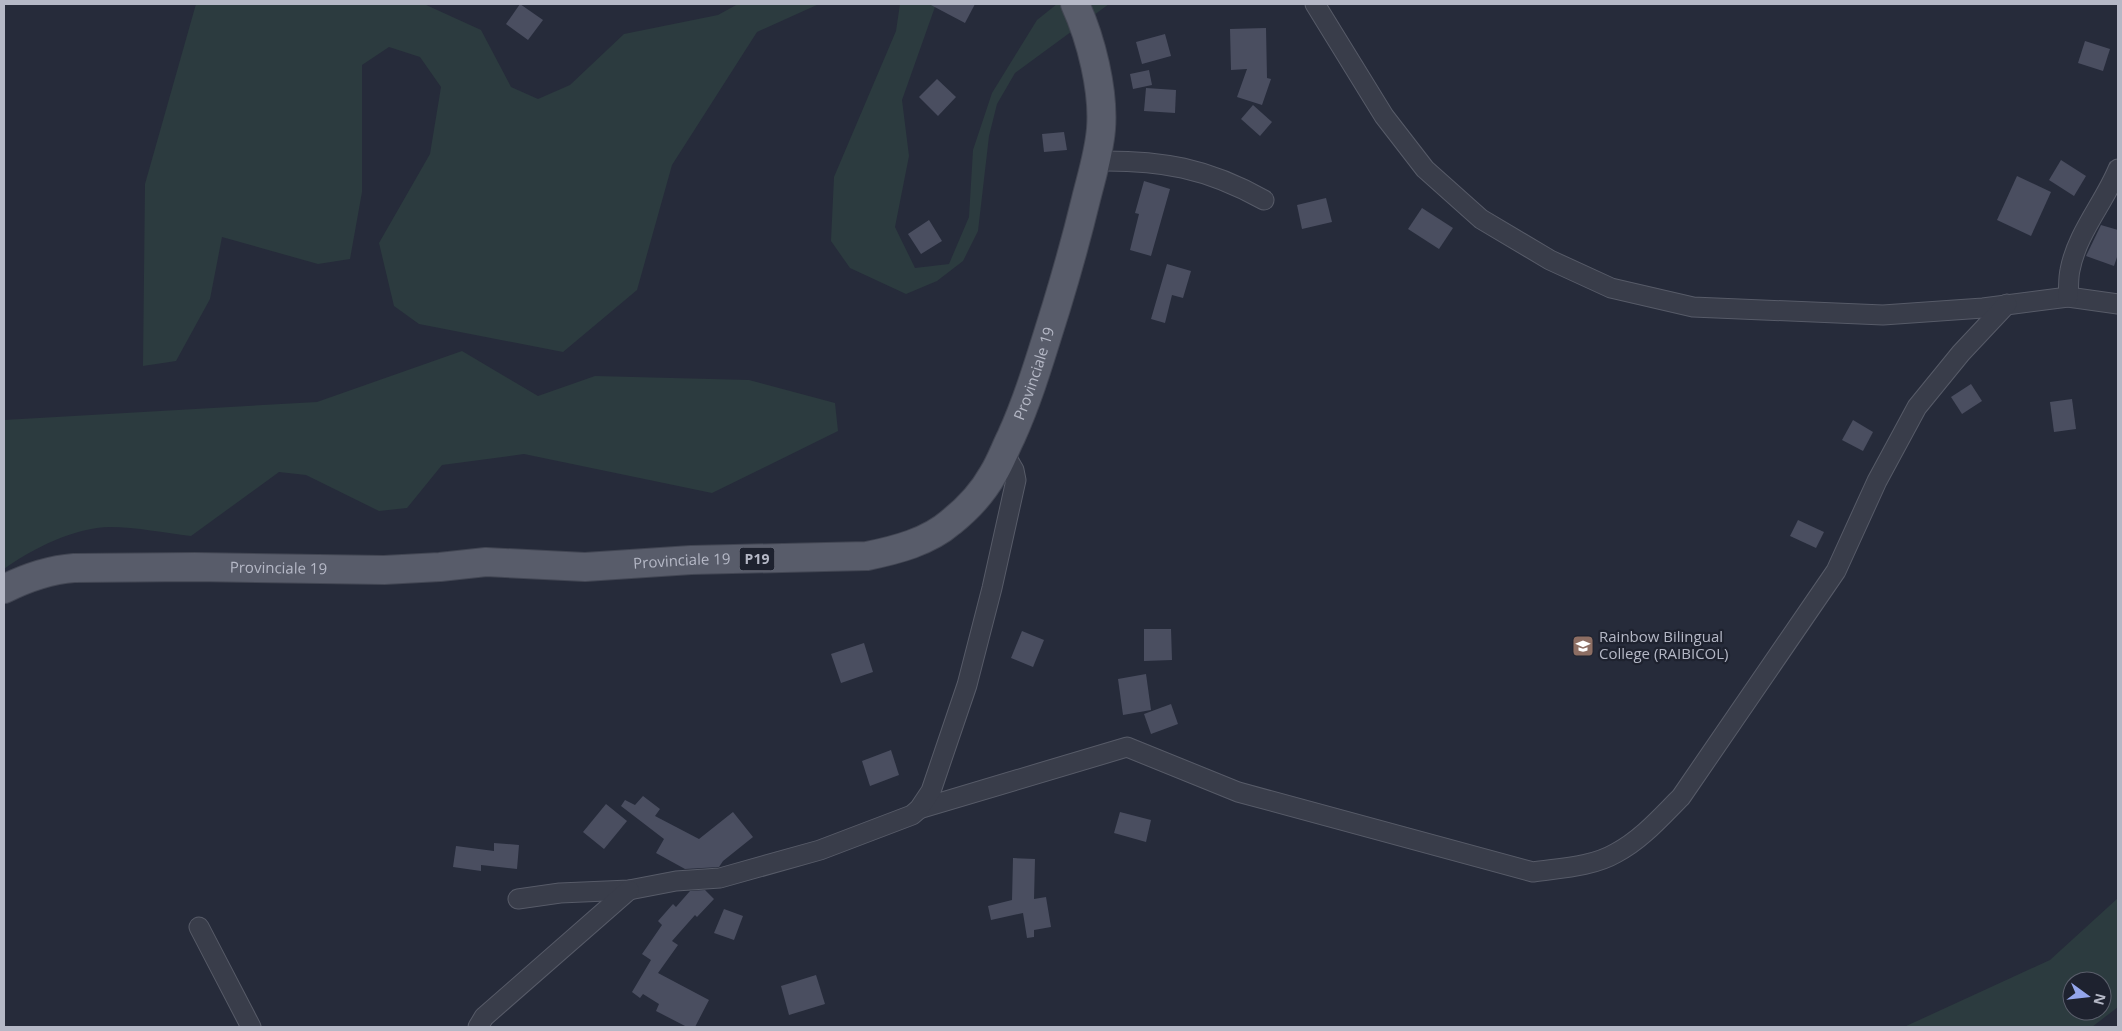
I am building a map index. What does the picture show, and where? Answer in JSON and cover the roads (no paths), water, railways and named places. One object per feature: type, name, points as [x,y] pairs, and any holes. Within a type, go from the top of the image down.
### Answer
[{"type":"main road","name":"Provinciale 19","points":[[4,589],[18,582],[54,570],[74,568],[195,567],[384,570],[486,562],[586,567],[690,560],[867,556],[912,543],[950,523],[994,474],[1022,413],[1039,367],[1070,263],[1097,160],[1101,129],[1101,102],[1092,57],[1075,4]]},
{"type":"street","points":[[1315,4],[1384,116],[1425,169],[1481,219],[1550,260],[1611,288],[1694,307],[1873,315],[1983,308],[2068,297],[2118,304]]},
{"type":"street","points":[[1097,160],[1146,162],[1199,170],[1245,189],[1264,200]]},
{"type":"street","points":[[2068,297],[2070,270],[2083,231],[2100,204],[2118,169]]},
{"type":"street","points":[[919,809],[1128,747],[1238,792],[1533,872],[1579,866],[1616,854],[1654,825],[1681,797],[1836,571],[1877,481],[1917,407],[1961,353],[2007,304]]},
{"type":"street","points":[[518,899],[560,893],[629,890],[676,881],[729,876],[820,850],[912,815],[919,809],[931,791],[967,684],[992,588],[1016,480],[1014,470],[1004,453]]},
{"type":"street","points":[[478,1027],[484,1017],[629,890]]},
{"type":"street","points":[[199,927],[251,1027]]},
{"type":"place","name":"Rainbow Bilingual College (RAIBICOL)","points":[[1583,646]]}]
